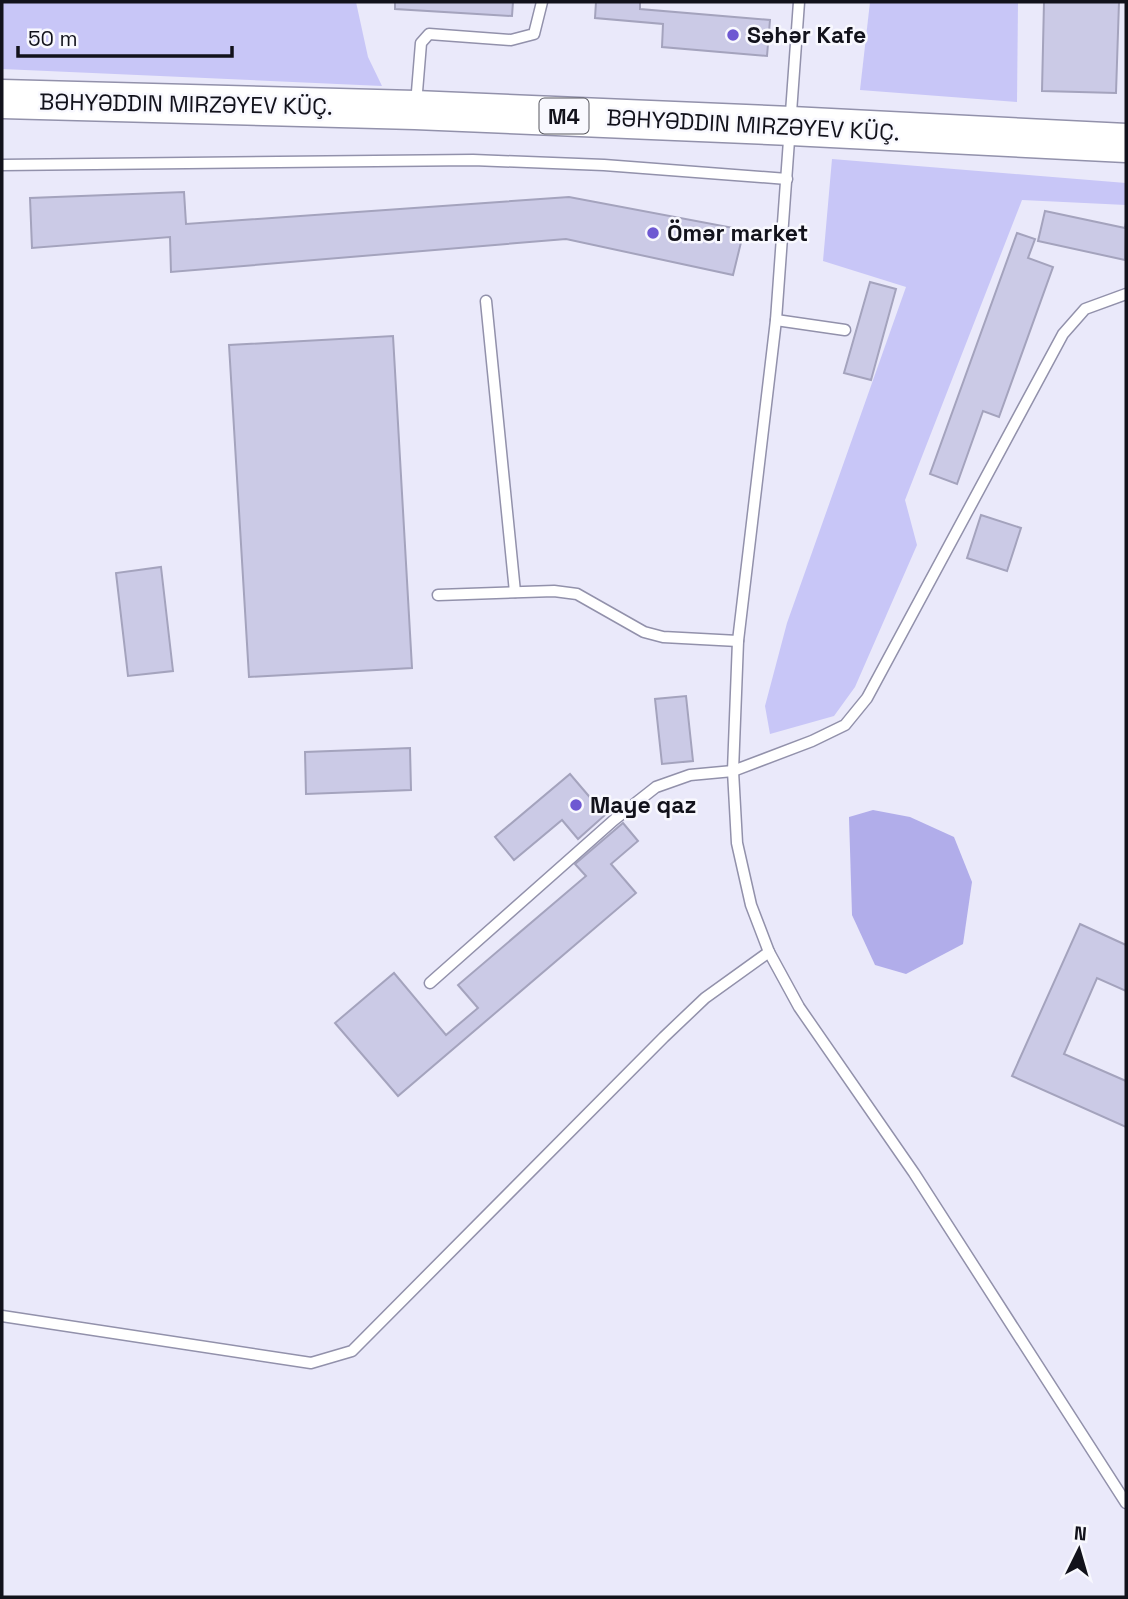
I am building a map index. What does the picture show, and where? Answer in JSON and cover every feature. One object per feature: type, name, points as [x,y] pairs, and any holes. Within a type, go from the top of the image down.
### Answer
[{"type":"highway","name":"BƏHYƏDDIN MIRZƏYEV KÜÇ.","points":[[2,99],[415,110],[1126,143]]},
{"type":"lane","points":[[415,110],[421,43],[429,34],[511,40],[534,34],[542,2]]},
{"type":"lane","points":[[799,2],[776,320],[738,641],[733,771],[737,843],[751,905],[769,952],[799,1007],[914,1173],[1126,1503]]},
{"type":"lane","points":[[2,165],[472,160],[604,165],[787,179]]},
{"type":"lane","points":[[430,982],[614,820],[656,787],[690,775],[733,771],[812,741],[845,725],[867,698],[1063,334],[1085,309],[1126,294]]},
{"type":"lane","points":[[486,301],[515,592]]},
{"type":"lane","points":[[776,320],[845,330]]},
{"type":"lane","points":[[438,595],[554,591],[577,594],[644,632],[663,637],[738,641]]},
{"type":"lane","points":[[2,1317],[311,1363],[352,1351],[664,1037],[705,998],[769,952]]},
{"type":"shaded area","points":[[2,2],[356,2],[368,57],[382,86],[2,69]]},
{"type":"shaded area","points":[[870,2],[1018,2],[1017,102],[860,90]]},
{"type":"shaded area","points":[[832,159],[1126,183],[1126,205],[1022,200],[905,500],[917,545],[855,687],[834,716],[770,734],[765,706],[787,623],[906,287],[823,261]]},
{"type":"shaded area","points":[[873,810],[910,817],[954,837],[972,882],[963,944],[906,974],[875,965],[852,915],[849,817]]},
{"type":"building","points":[[395,2],[513,2],[512,16],[395,9]]},
{"type":"building","points":[[596,2],[640,2],[640,9],[770,20],[767,56],[662,47],[663,24],[595,18]]},
{"type":"building","points":[[1044,2],[1119,2],[1116,93],[1042,91]]},
{"type":"building","points":[[184,192],[186,224],[569,197],[744,230],[733,275],[566,239],[171,272],[170,237],[32,248],[30,198]]},
{"type":"building","points":[[1045,211],[1125,228],[1126,222],[1125,260],[1038,241]]},
{"type":"building","points":[[1017,233],[1035,239],[1028,258],[1053,267],[999,417],[983,411],[957,484],[930,474]]},
{"type":"building","points":[[870,282],[896,289],[871,380],[844,373]]},
{"type":"building","points":[[393,336],[412,668],[249,677],[229,345]]},
{"type":"building","points":[[981,515],[1021,528],[1007,571],[967,558]]},
{"type":"building","points":[[161,567],[173,671],[128,676],[116,573]]},
{"type":"building","points":[[686,696],[693,761],[662,764],[655,699]]},
{"type":"building","points":[[410,748],[411,790],[306,794],[305,752]]},
{"type":"building","points":[[570,774],[605,815],[578,839],[562,820],[514,860],[495,837]]},
{"type":"building","points":[[623,823],[638,841],[611,864],[636,893],[398,1096],[335,1023],[394,973],[446,1035],[478,1008],[458,985],[586,876],[575,864]]},
{"type":"building","points":[[1080,924],[1126,945],[1126,991],[1097,978],[1064,1054],[1126,1081],[1126,1127],[1012,1076]]},
{"type":"place","name":"Səhər Kafe","points":[[733,35]]},
{"type":"place","name":"Ömər market","points":[[653,233]]},
{"type":"place","name":"Maye qaz","points":[[576,805]]}]
